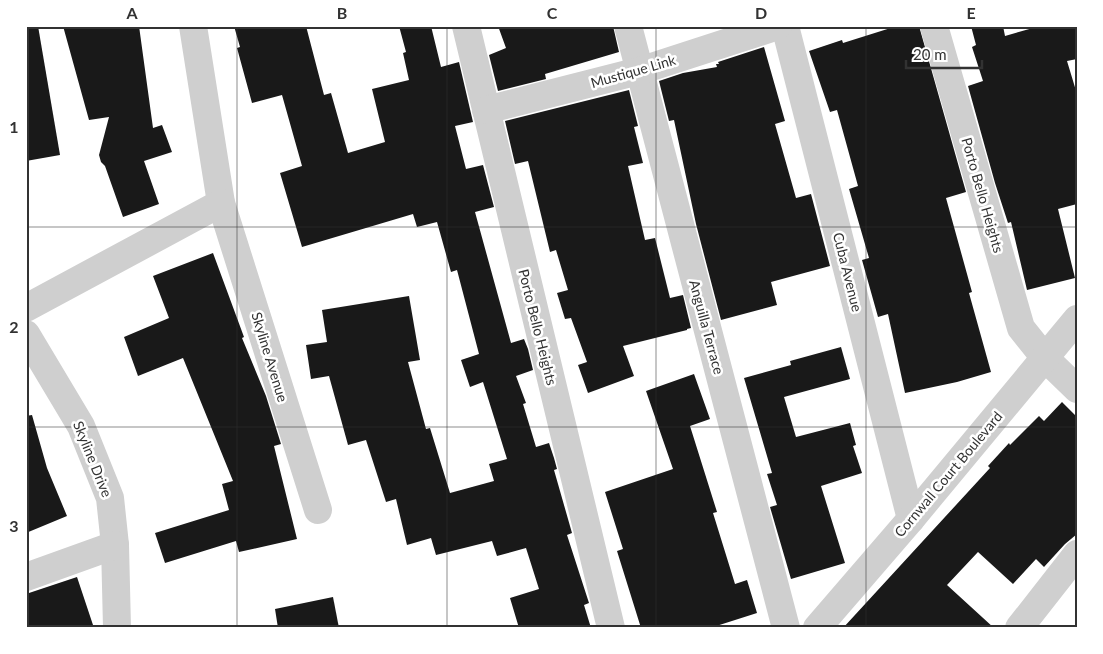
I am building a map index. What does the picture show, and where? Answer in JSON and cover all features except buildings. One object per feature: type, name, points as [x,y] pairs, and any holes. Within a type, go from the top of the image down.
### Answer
[{"type":"street","name":"Skyline Avenue","points":[[193,26],[221,203],[318,510]]},
{"type":"street","name":"Porto Bello Heights","points":[[466,26],[611,628]]},
{"type":"street","name":"Anguilla Terrace","points":[[628,26],[786,628]]},
{"type":"street","name":"Mustique Link","points":[[486,110],[639,71],[778,26]]},
{"type":"street","name":"Cuba Avenue","points":[[785,26],[911,518]]},
{"type":"street","name":"Porto Bello Heights","points":[[934,26],[1021,328],[1044,358],[1077,389]]},
{"type":"street","points":[[26,308],[221,203]]},
{"type":"street","name":"Cornwall Court Boulevard","points":[[817,628],[1077,319]]},
{"type":"street","name":"Skyline Drive","points":[[26,334],[81,426],[110,498],[115,545],[117,628]]},
{"type":"street","points":[[26,577],[115,545]]},
{"type":"street","points":[[1019,628],[1077,554]]}]
